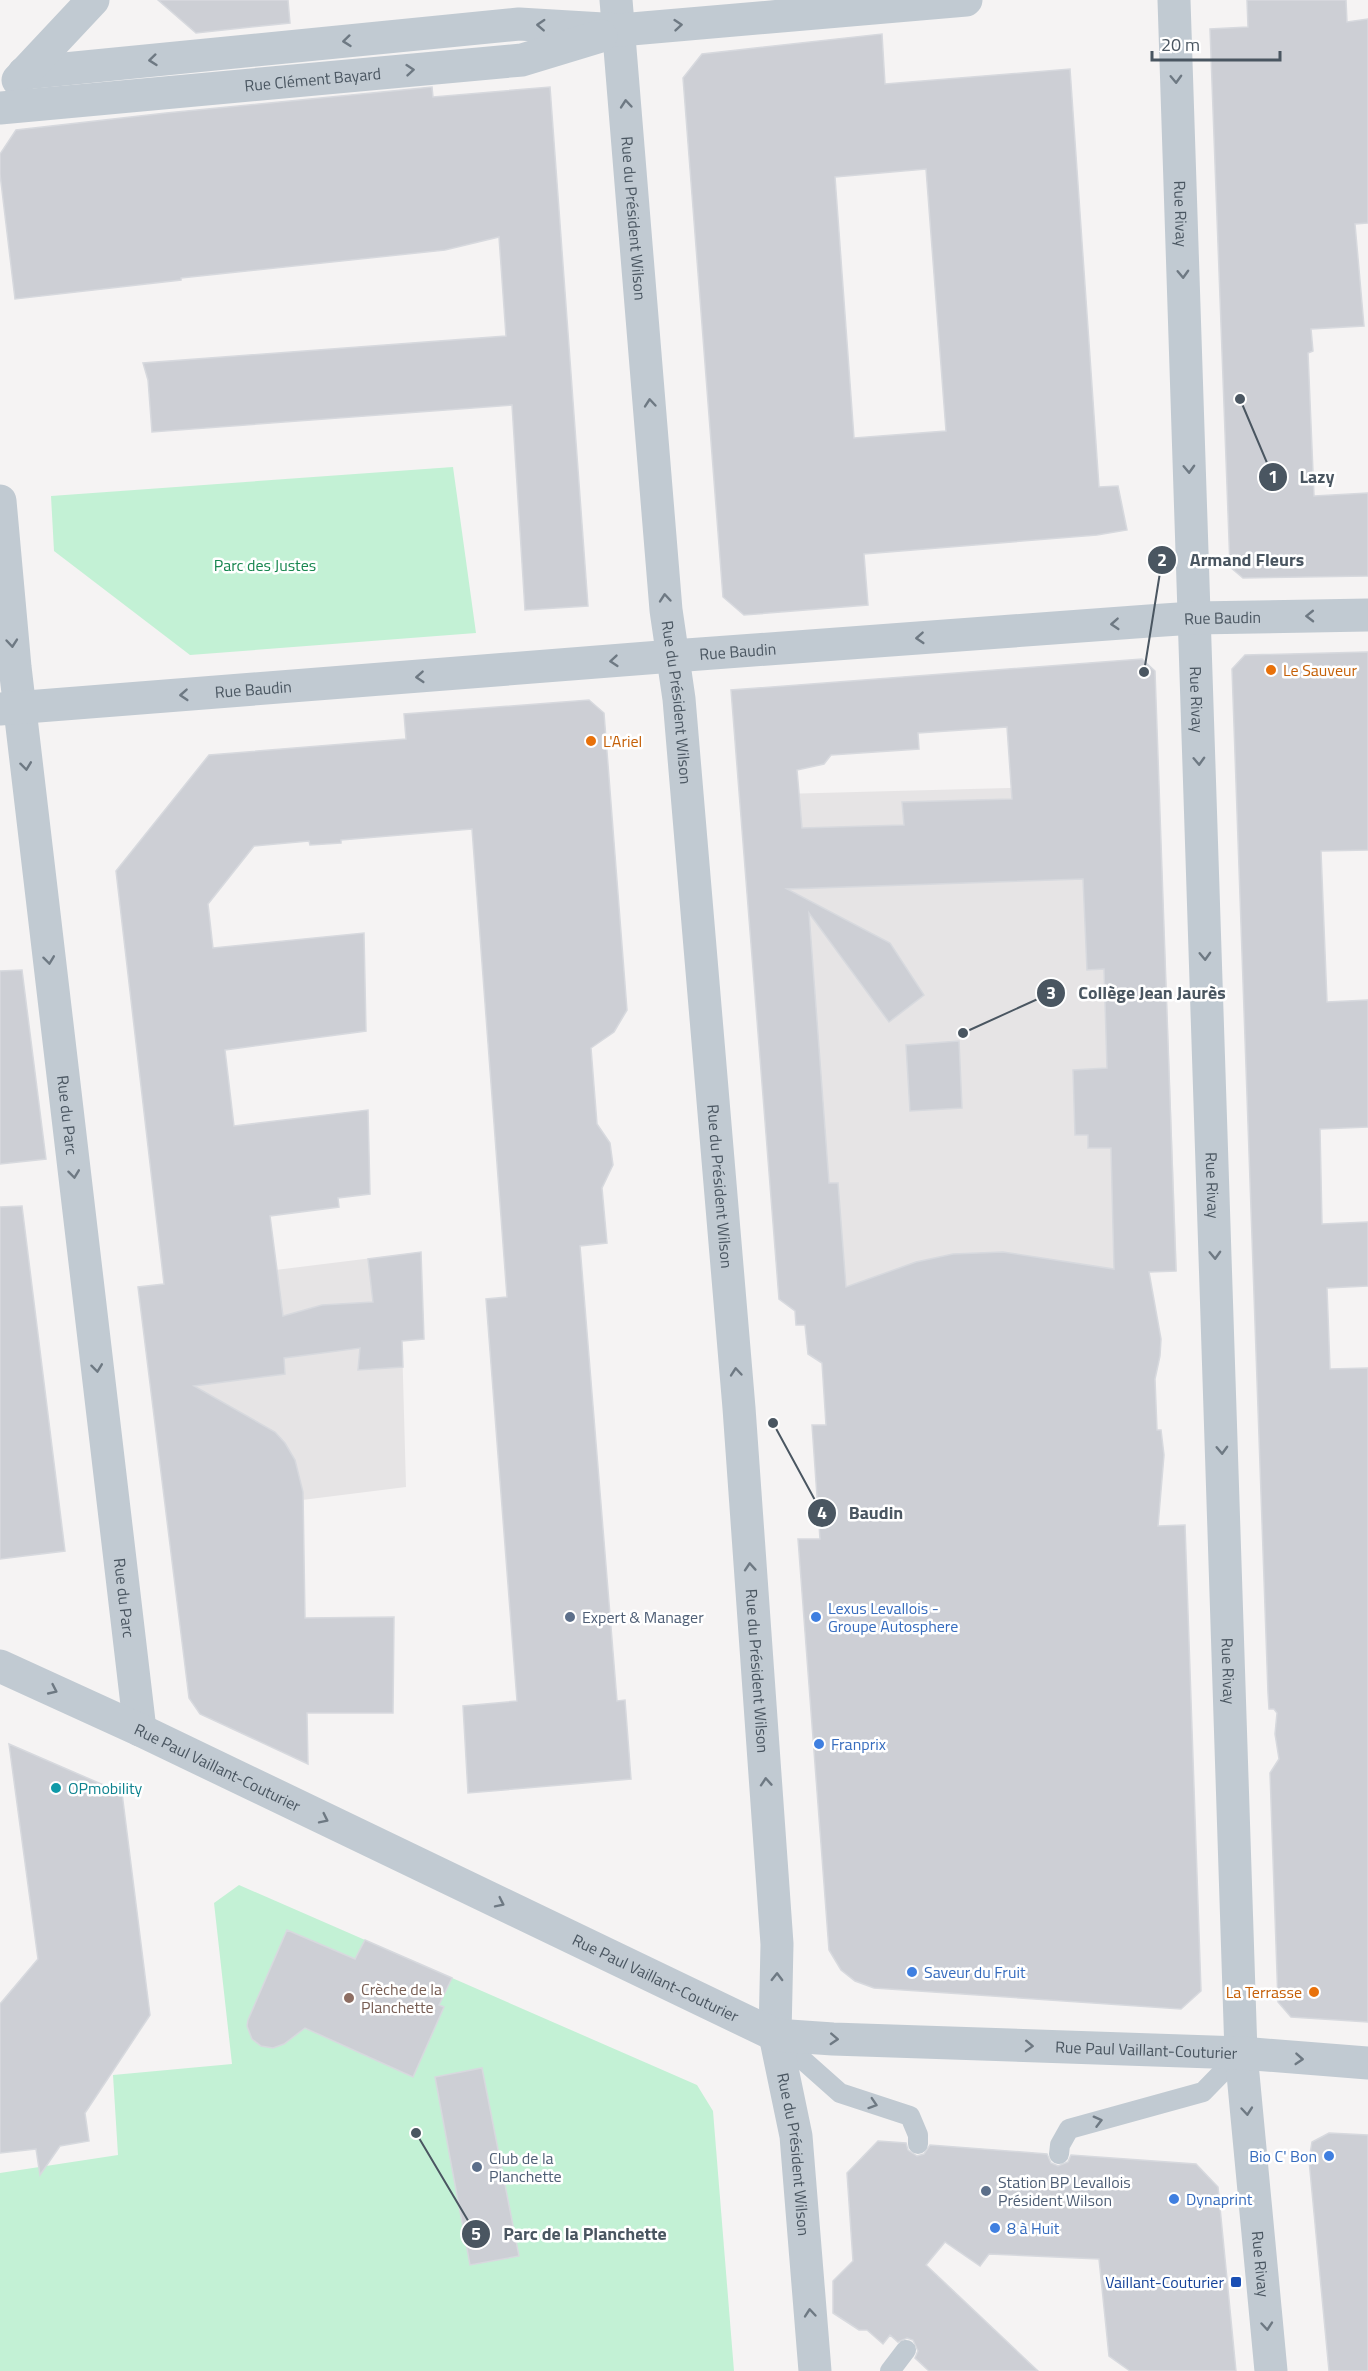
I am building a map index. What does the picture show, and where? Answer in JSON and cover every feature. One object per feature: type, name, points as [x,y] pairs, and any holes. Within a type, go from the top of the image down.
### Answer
[{"type":"street","points":[[0,103],[24,73],[93,0]]},
{"type":"street","name":"Rue Clément Bayard","points":[[24,73],[618,15],[966,0]]},
{"type":"street","name":"Rue Rivay","points":[[1173,0],[1241,2053],[1271,2371]]},
{"type":"street","name":"Rue Clément Bayard","points":[[0,108],[522,60],[618,15]]},
{"type":"street","name":"Rue du Président Wilson","points":[[618,15],[666,610],[681,722],[741,1431],[777,1944],[776,2035],[796,2136],[815,2371]]},
{"type":"street","name":"Rue du Parc","points":[[0,501],[10,709],[140,1730]]},
{"type":"street","name":"Rue Baudin","points":[[10,709],[673,656],[1194,618],[1368,615]]},
{"type":"street","name":"Rue Paul Vaillant-Couturier","points":[[0,1666],[140,1730],[776,2035],[1241,2053],[1368,2063]]},
{"type":"lane","points":[[776,2035],[840,2093],[910,2116],[918,2135],[918,2144]]},
{"type":"lane","points":[[1059,2154],[1060,2145],[1069,2129],[1203,2092],[1241,2053]]},
{"type":"lane","points":[[890,2371],[906,2350]]},
{"type":"shaded area","points":[[1159,784],[1177,1271],[778,1289],[741,795]]},
{"type":"shaded area","points":[[421,1252],[424,1339],[402,1341],[406,1487],[167,1517],[138,1287]]},
{"type":"green space","name":"Parc des Justes","points":[[453,467],[476,633],[190,655],[54,551],[51,496]]},
{"type":"green space","points":[[239,1885],[697,2085],[713,2111],[734,2371],[0,2371],[0,2173],[118,2155],[113,2075],[232,2064],[214,1903]]},
{"type":"building","points":[[158,0],[288,0],[290,23],[196,33]]},
{"type":"building","points":[[1247,0],[1346,0],[1347,22],[1368,19],[1368,223],[1355,224],[1364,326],[1311,329],[1313,351],[1308,353],[1314,496],[1368,493],[1368,576],[1243,578],[1230,567],[1210,29],[1248,27]]},
{"type":"building","points":[[882,34],[885,84],[1070,69],[1099,487],[1118,486],[1127,530],[1097,535],[864,554],[868,605],[744,615],[723,597],[683,78],[702,54]],"holes":[[[926,169],[946,431],[854,438],[835,177]]]},
{"type":"building","points":[[432,87],[433,97],[550,87],[588,606],[525,610],[512,405],[152,432],[148,380],[143,363],[506,336],[499,237],[445,250],[181,278],[181,280],[15,299],[0,174],[0,154],[16,130]]},
{"type":"building","points":[[1368,652],[1368,850],[1321,851],[1327,1002],[1368,1000],[1368,1127],[1320,1129],[1322,1224],[1368,1222],[1368,1286],[1327,1288],[1330,1369],[1368,1368],[1368,2022],[1291,2017],[1278,2002],[1270,1773],[1279,1759],[1275,1734],[1277,1713],[1274,1709],[1269,1709],[1268,1693],[1232,669],[1245,655]]},
{"type":"building","points":[[1142,659],[1155,671],[1176,1271],[1149,1272],[1161,1339],[1155,1379],[1157,1430],[1161,1430],[1164,1455],[1158,1526],[1185,1525],[1201,1991],[1181,2009],[874,1988],[855,1981],[841,1970],[829,1950],[798,1539],[820,1539],[812,1425],[826,1425],[822,1363],[808,1354],[805,1325],[796,1325],[795,1311],[779,1299],[731,690]],"holes":[[[1007,727],[1012,799],[902,802],[904,825],[802,828],[797,770],[824,764],[831,755],[919,749],[918,733]],[[1083,879],[1087,970],[1104,969],[1107,1068],[1073,1070],[1075,1135],[1088,1135],[1088,1148],[1111,1148],[1114,1269],[1003,1252],[953,1254],[916,1262],[846,1287],[838,1183],[829,1183],[809,913],[889,1022],[924,995],[890,943],[787,889]]]},
{"type":"building","points":[[589,700],[604,713],[627,1010],[614,1032],[591,1048],[597,1124],[610,1143],[613,1165],[602,1188],[607,1243],[580,1246],[617,1701],[625,1700],[631,1779],[468,1793],[463,1706],[517,1701],[486,1299],[507,1297],[472,829],[341,840],[341,843],[310,845],[309,841],[254,846],[208,904],[213,948],[364,933],[366,1031],[225,1050],[234,1126],[368,1110],[370,1194],[338,1198],[339,1207],[270,1216],[283,1316],[322,1305],[373,1302],[368,1259],[421,1252],[424,1339],[402,1341],[403,1367],[358,1370],[360,1348],[284,1358],[285,1374],[194,1386],[275,1432],[295,1460],[303,1492],[305,1618],[394,1617],[393,1713],[307,1713],[308,1764],[200,1714],[189,1698],[138,1287],[164,1284],[116,871],[209,755],[406,739],[404,714]]},
{"type":"building","points":[[22,970],[46,1159],[0,1164],[0,971]]},
{"type":"building","points":[[959,1041],[962,1108],[910,1111],[906,1045]]},
{"type":"building","points":[[22,1206],[65,1551],[0,1559],[0,1207]]},
{"type":"building","points":[[9,1744],[122,1793],[150,2015],[85,2113],[89,2141],[60,2146],[40,2175],[36,2149],[0,2153],[0,2004],[38,1959]]},
{"type":"building","name":"Crèche de la Planchette","points":[[287,1930],[355,1959],[365,1940],[452,1978],[439,2005],[444,2007],[413,2077],[305,2028],[284,2044],[273,2048],[261,2046],[252,2039],[247,2026],[248,2020]]},
{"type":"building","name":"Club de la Planchette","points":[[482,2068],[519,2256],[470,2265],[435,2077]]},
{"type":"building","points":[[1329,2133],[1368,2135],[1368,2371],[1329,2371],[1309,2160],[1312,2142]]},
{"type":"building","points":[[878,2141],[906,2143],[908,2150],[917,2156],[924,2154],[930,2145],[1047,2154],[1051,2163],[1058,2166],[1068,2162],[1071,2155],[1196,2164],[1218,2187],[1236,2371],[1130,2371],[1109,2356],[1099,2259],[989,2254],[980,2266],[945,2242],[926,2265],[1038,2371],[929,2371],[915,2358],[918,2351],[913,2340],[907,2338],[898,2342],[890,2335],[883,2344],[867,2330],[859,2330],[833,2313],[833,2281],[853,2261],[847,2173]]},
{"type":"place","name":"Lazy","points":[[1240,399]]},
{"type":"place","name":"Le Sauveur","points":[[1271,670]]},
{"type":"place","name":"Armand Fleurs","points":[[1144,672]]},
{"type":"place","name":"L'Ariel","points":[[591,741]]},
{"type":"place","name":"Collège Jean Jaurès","points":[[963,1033]]},
{"type":"place","name":"Baudin","points":[[773,1423]]},
{"type":"place","name":"Expert & Manager","points":[[570,1617]]},
{"type":"place","name":"Lexus Levallois - Groupe Autosphere","points":[[816,1617]]},
{"type":"place","name":"Franprix","points":[[819,1744]]},
{"type":"place","name":"OPmobility","points":[[56,1788]]},
{"type":"place","name":"Saveur du Fruit","points":[[912,1972]]},
{"type":"place","name":"La Terrasse","points":[[1314,1992]]},
{"type":"place","name":"Crèche de la Planchette","points":[[349,1998]]},
{"type":"place","name":"Parc de la Planchette","points":[[416,2133]]},
{"type":"place","name":"Bio C' Bon","points":[[1329,2156]]},
{"type":"place","name":"Club de la Planchette","points":[[477,2167]]},
{"type":"place","name":"Station BP Levallois Président Wilson","points":[[986,2191]]},
{"type":"place","name":"Dynaprint","points":[[1174,2199]]},
{"type":"place","name":"8 à Huit","points":[[995,2228]]},
{"type":"place","name":"Vaillant-Couturier","points":[[1236,2282]]}]
